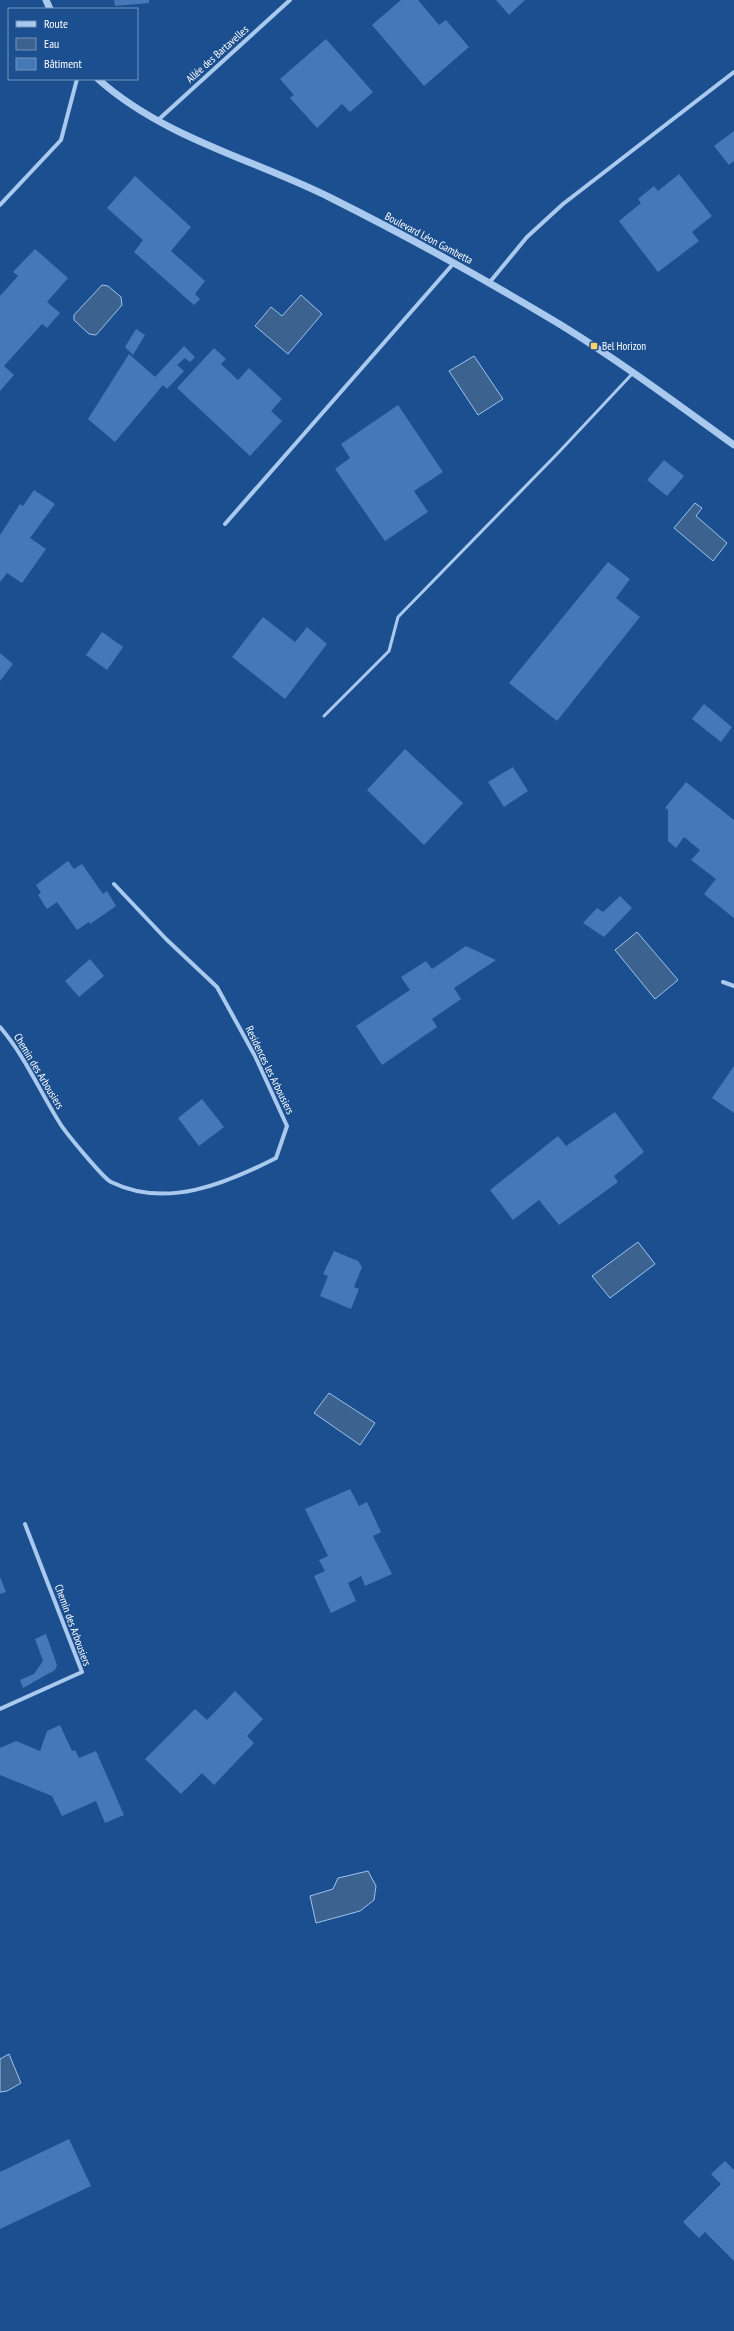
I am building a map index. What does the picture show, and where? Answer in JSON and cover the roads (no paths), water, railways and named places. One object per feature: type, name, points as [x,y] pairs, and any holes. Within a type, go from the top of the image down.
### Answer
[{"type":"street","name":"Allée des Bartavelles","points":[[157,121],[290,0]]},
{"type":"street","points":[[489,283],[527,237],[563,204],[734,72]]},
{"type":"street","points":[[0,205],[62,140],[77,80]]},
{"type":"street","name":"Boulevard Léon Gambetta","points":[[99,80],[115,94],[157,121],[330,197],[489,283],[560,325],[633,372],[734,445]]},
{"type":"street","points":[[225,524],[453,264]]},
{"type":"street","name":"Residences les Arbousiers","points":[[61,1126],[109,1181],[146,1194],[196,1190],[238,1177],[276,1158],[287,1126],[255,1056],[217,987],[166,939],[114,884]]},
{"type":"street","points":[[722,982],[734,986]]},
{"type":"street","name":"Chemin des Arbousiers","points":[[0,1027],[15,1044],[61,1126]]},
{"type":"street","name":"Chemin des Arbousiers","points":[[0,1709],[82,1672],[25,1524]]},
{"type":"lane","points":[[324,716],[389,652],[398,617],[558,453],[633,372]]},
{"type":"water","points":[[102,285],[108,286],[121,297],[122,305],[96,335],[89,334],[74,320],[74,315]]},
{"type":"water","points":[[301,295],[322,314],[288,354],[255,326],[271,307],[282,316]]},
{"type":"water","points":[[474,356],[503,399],[478,415],[449,371]]},
{"type":"water","points":[[695,503],[702,508],[696,516],[727,543],[713,561],[674,528]]},
{"type":"water","points":[[637,932],[678,980],[655,999],[615,950]]},
{"type":"water","points":[[638,1242],[655,1264],[610,1298],[592,1276]]},
{"type":"water","points":[[329,1393],[375,1423],[360,1445],[314,1413]]},
{"type":"water","points":[[368,1871],[376,1886],[374,1900],[360,1911],[316,1923],[310,1896],[333,1889],[338,1878]]},
{"type":"water","points":[[9,2054],[21,2083],[7,2091],[0,2092],[0,2059]]},
{"type":"place","name":"Bel Horizon","points":[[594,346]]}]
